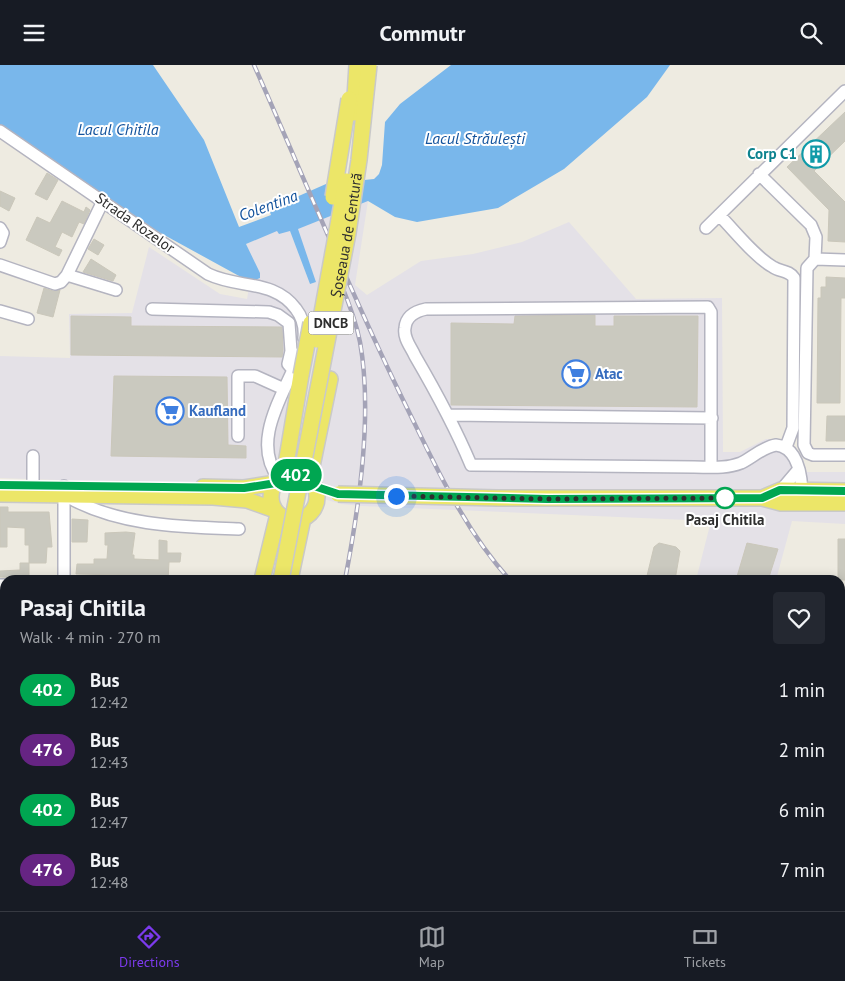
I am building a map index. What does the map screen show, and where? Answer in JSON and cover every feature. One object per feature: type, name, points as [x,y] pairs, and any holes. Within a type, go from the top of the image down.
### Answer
[{"type":"main road","points":[[263,575],[276,512],[271,499],[280,479],[297,373],[329,229],[352,65]]},
{"type":"main road","name":"Șoseaua de Centură","points":[[272,575],[299,442],[349,159],[357,65]]},
{"type":"main road","name":"Șoseaua de Centură","points":[[282,575],[348,233],[359,160],[369,65]]},
{"type":"main road","points":[[291,575],[308,514],[316,495],[312,483],[369,164],[375,65]]},
{"type":"main road","points":[[0,494],[64,490],[244,488],[300,475],[312,483],[338,494],[498,498],[762,498],[781,503],[802,497],[845,491]]},
{"type":"main road","points":[[0,485],[33,485],[64,490],[247,500],[292,520],[308,514],[338,494]]},
{"type":"main road","points":[[762,498],[780,490],[802,497],[845,503]]},
{"type":"street","points":[[706,227],[845,91]]},
{"type":"street","name":"Strada Rozelor","points":[[0,131],[208,274],[228,281],[259,285],[280,292],[295,307],[304,327],[303,347],[297,373]]},
{"type":"street","points":[[759,174],[811,225],[816,237],[815,259]]},
{"type":"street","points":[[0,265],[55,284],[61,283],[67,275],[103,201]]},
{"type":"street","points":[[719,215],[764,260],[773,267],[789,273],[794,278],[793,428],[786,447]]},
{"type":"street","points":[[0,228],[3,233],[0,242]]},
{"type":"street","points":[[845,260],[815,259],[808,265],[806,273],[804,445],[808,453],[813,455],[845,455]]},
{"type":"street","points":[[67,275],[116,290]]},
{"type":"street","points":[[711,467],[711,312],[708,307],[419,310],[407,320],[405,335],[450,415],[471,465],[711,467],[738,464],[772,445],[786,447],[796,459],[801,475],[802,497]]},
{"type":"street","points":[[152,309],[269,312],[278,315],[290,323],[291,351],[288,364],[297,373],[284,389],[266,446],[270,465],[280,479]]},
{"type":"street","points":[[0,311],[28,319]]},
{"type":"street","points":[[238,436],[238,376],[255,376],[284,389]]},
{"type":"street","points":[[450,415],[712,418]]},
{"type":"street","points":[[33,456],[33,485]]},
{"type":"street","points":[[780,490],[798,470]]},
{"type":"street","points":[[64,490],[82,505],[132,520],[168,526],[239,529]]},
{"type":"street","points":[[64,490],[64,575]]},
{"type":"shaded area","points":[[368,201],[355,285],[367,295],[421,261],[473,254],[522,242],[569,222],[636,299],[722,298],[723,452],[740,452],[766,439],[789,439],[803,459],[807,472],[845,472],[845,524],[792,521],[777,575],[697,575],[711,521],[362,506],[341,504],[286,488],[0,478],[0,356],[70,358],[69,314],[132,313],[149,247],[220,294],[247,299],[250,282],[260,278],[246,244],[278,230],[290,231],[310,284],[316,282],[297,229]]},
{"type":"water","points":[[0,65],[153,65],[204,140],[239,227],[271,215],[269,210],[276,206],[326,184],[374,179],[379,174],[382,165],[385,122],[400,104],[451,65],[670,65],[647,97],[564,169],[498,208],[417,222],[395,217],[368,201],[298,229],[316,282],[310,284],[290,231],[279,234],[277,231],[246,244],[260,273],[260,278],[250,282],[146,225],[0,127]]},
{"type":"building","points":[[845,112],[845,141],[814,171],[845,202],[845,242],[828,241],[829,210],[787,167]]},
{"type":"building","points":[[47,173],[58,180],[47,200],[35,194]]},
{"type":"building","points":[[0,191],[15,198],[9,211],[0,206]]},
{"type":"building","points":[[62,201],[84,212],[86,207],[90,210],[84,224],[79,222],[72,237],[62,232],[55,247],[62,250],[59,256],[26,240],[37,217],[50,223]]},
{"type":"building","points":[[94,239],[104,245],[98,255],[88,249]]},
{"type":"building","points":[[91,259],[116,275],[113,281],[83,272]]},
{"type":"building","points":[[826,277],[845,278],[845,298],[841,298],[840,403],[817,403],[818,298],[821,298],[821,287],[826,287]]},
{"type":"building","points":[[44,288],[53,291],[60,290],[53,317],[37,313]]},
{"type":"building","points":[[595,315],[595,326],[614,326],[614,316],[698,316],[697,407],[451,405],[451,323],[514,324],[515,316]]},
{"type":"building","points":[[71,316],[131,317],[131,326],[282,327],[282,357],[71,355]]},
{"type":"building","name":"Kaufland","points":[[114,376],[227,377],[228,445],[246,446],[246,458],[111,456]]},
{"type":"building","points":[[827,416],[845,416],[845,441],[826,441]]},
{"type":"building","points":[[0,507],[8,507],[8,512],[49,512],[52,547],[47,547],[46,563],[29,563],[29,545],[25,545],[25,528],[7,527],[7,547],[0,547]]},
{"type":"building","points":[[72,519],[88,520],[87,542],[72,542]]},
{"type":"building","points":[[105,533],[135,533],[132,555],[134,555],[134,559],[159,560],[159,540],[167,541],[167,553],[181,553],[180,562],[169,562],[168,575],[76,574],[77,564],[94,564],[94,559],[107,559],[108,545],[105,545]]},
{"type":"building","points":[[838,539],[845,539],[845,575],[838,575]]},
{"type":"building","points":[[659,543],[676,547],[680,551],[676,575],[647,575],[654,547]]},
{"type":"building","points":[[747,543],[778,549],[770,575],[737,575]]},
{"type":"building","points":[[20,563],[29,563],[29,575],[0,575],[0,571],[20,570]]},
{"type":"railway","points":[[254,65],[367,323],[429,453],[465,520],[506,575]]},
{"type":"railway","points":[[341,284],[360,342],[364,370],[365,400],[363,461],[346,575]]},
{"type":"bus line","name":"402","points":[[0,485],[244,488],[276,483],[284,477],[295,474],[305,477],[314,486],[338,494],[416,497],[547,499],[762,498],[780,490],[845,491]]},
{"type":"place","name":"Corp C1","points":[[816,154]]},
{"type":"place","name":"Atac","points":[[576,374]]},
{"type":"place","name":"Kaufland","points":[[170,411]]},
{"type":"place","name":"Pasaj Chitila","points":[[725,498]]},
{"type":"route","points":[[396,496],[547,499],[725,498]]},
{"type":"water label","name":"Lacul Chitila","points":[[118,129]]},
{"type":"water label","name":"Lacul Străulești","points":[[475,138]]},
{"type":"water label","name":"Colentina","points":[[268,205]]}]
